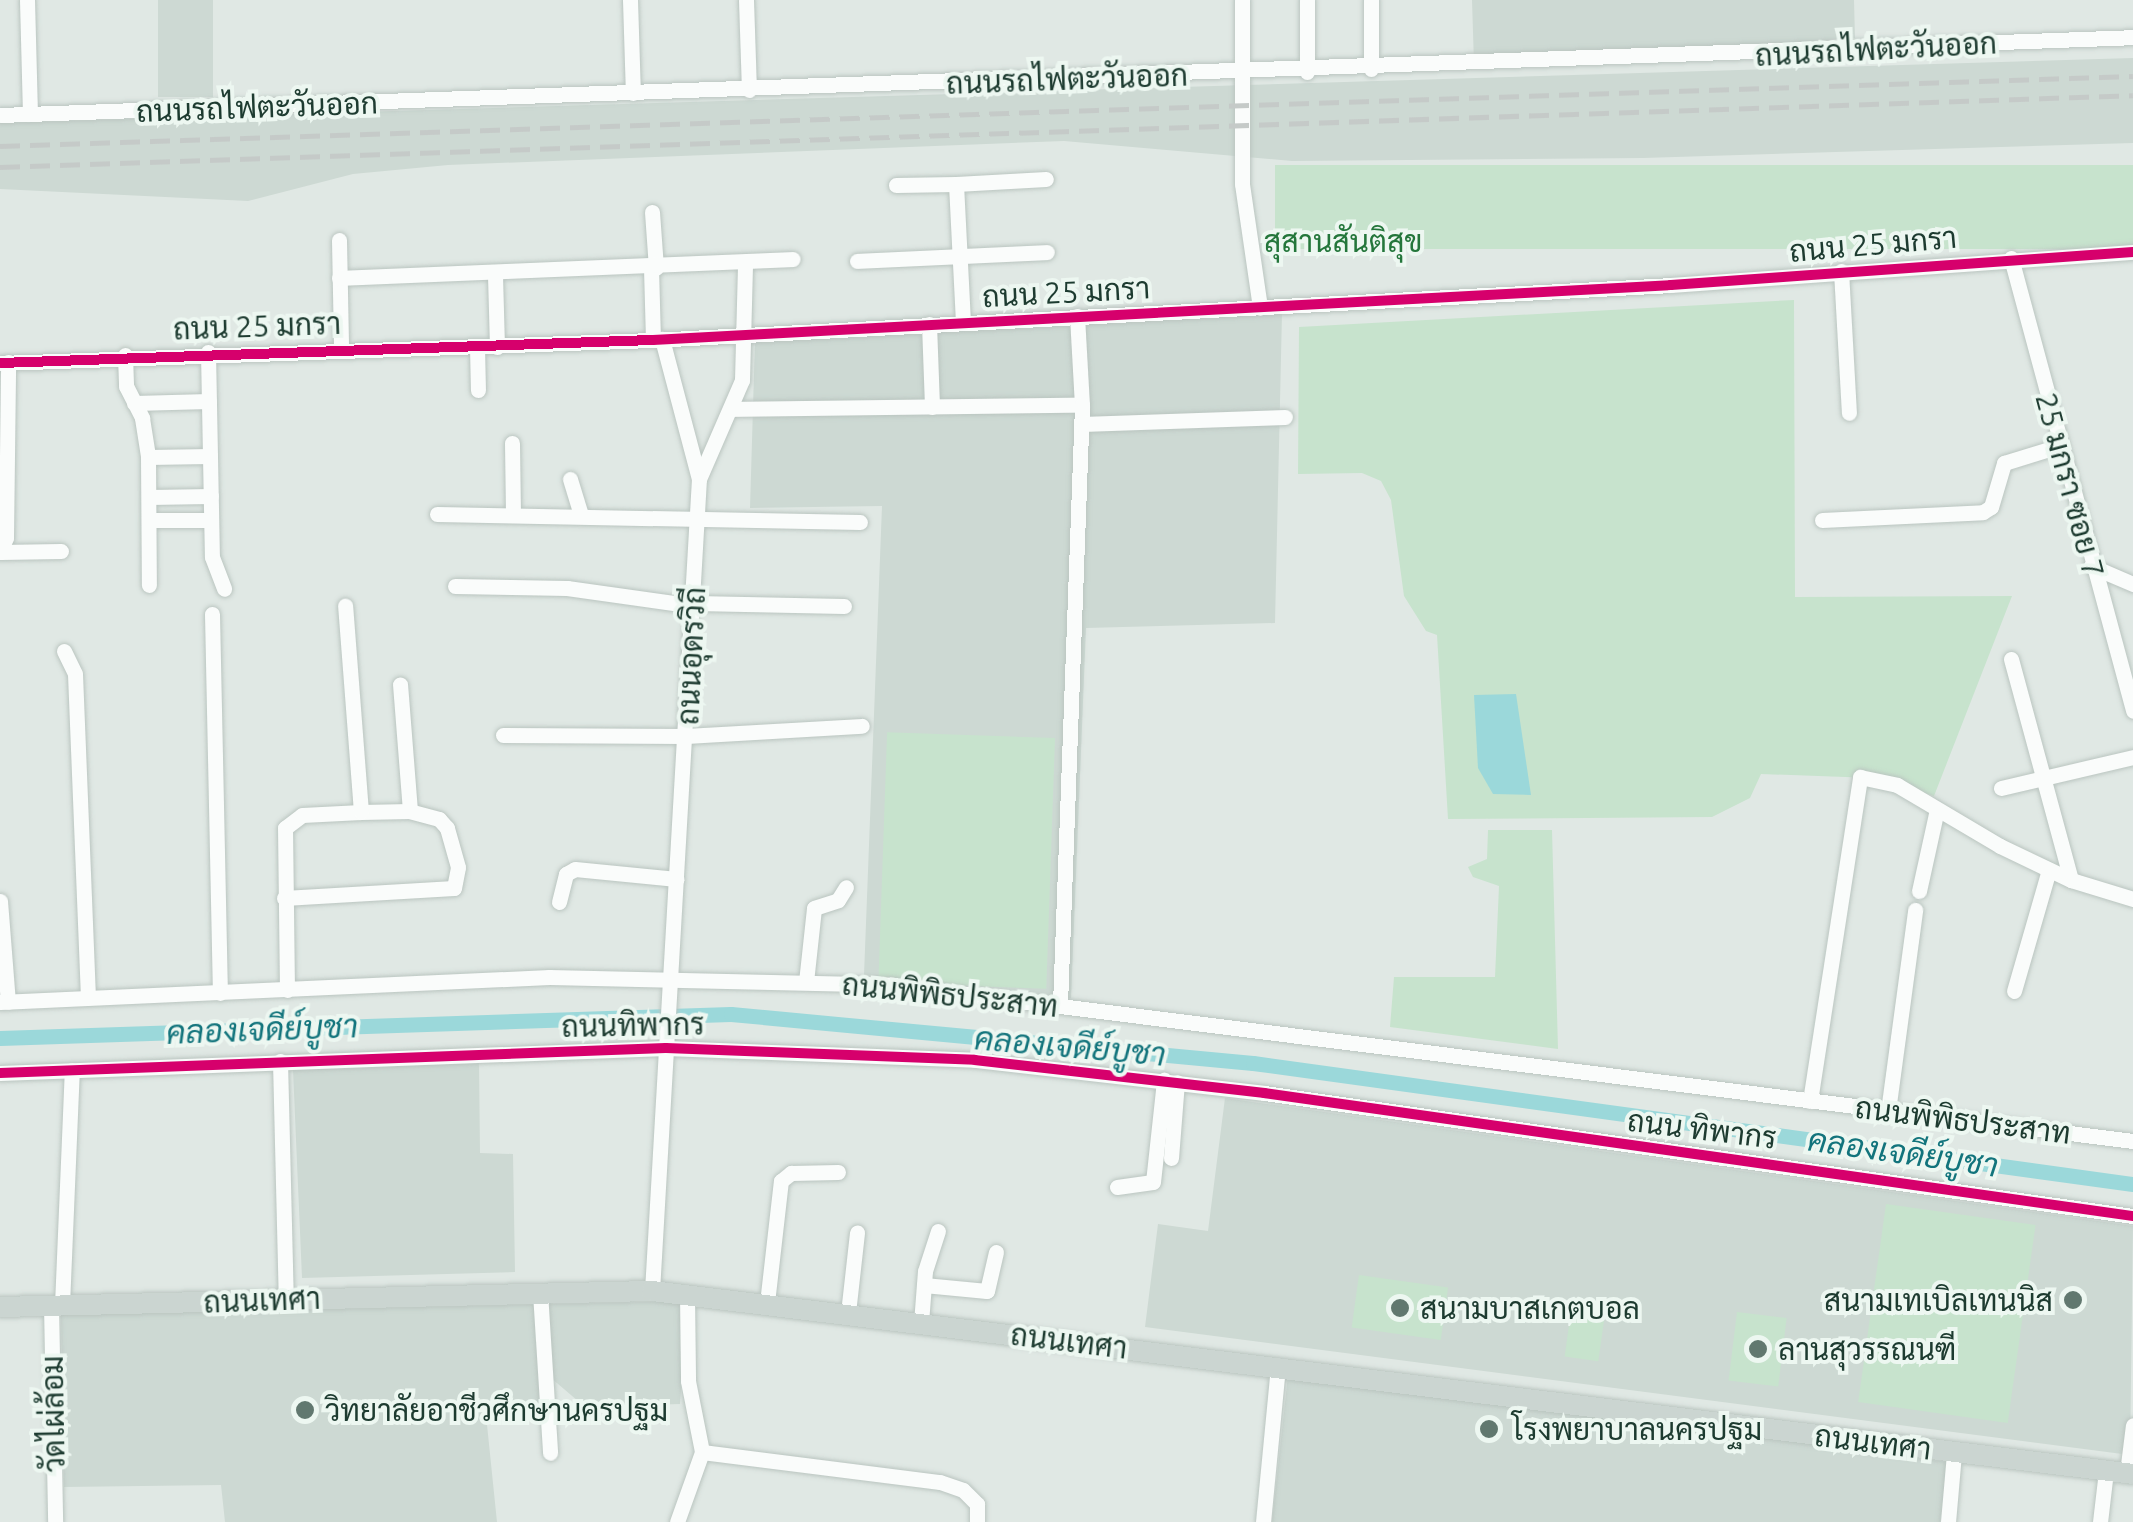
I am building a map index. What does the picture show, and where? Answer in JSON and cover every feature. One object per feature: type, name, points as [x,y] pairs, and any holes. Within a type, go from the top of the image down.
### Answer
[{"type":"main road","name":"ถนนเทศา","points":[[0,1307],[652,1291],[2122,1472]]},
{"type":"street","points":[[27,0],[30,114]]},
{"type":"street","points":[[630,0],[633,94]]},
{"type":"street","points":[[746,0],[749,90]]},
{"type":"street","points":[[1242,0],[1242,184],[1260,308]]},
{"type":"street","points":[[1307,0],[1307,72]]},
{"type":"street","points":[[1371,0],[1371,70]]},
{"type":"street","name":"ถนนรถไฟตะวันออก","points":[[0,115],[1371,70],[2133,37]]},
{"type":"street","points":[[896,186],[1046,179]]},
{"type":"street","points":[[956,184],[963,322]]},
{"type":"street","name":"ถนนอุดรวิถี","points":[[652,212],[657,340],[699,479],[695,604],[652,1291]]},
{"type":"street","points":[[340,240],[341,348]]},
{"type":"street","points":[[856,261],[1046,252]]},
{"type":"street","name":"ถนน 25 มกรา","points":[[4,363],[208,352],[657,340],[745,332],[1260,308],[2133,252]]},
{"type":"street","name":"25 มกรา ซอย 7","points":[[2011,258],[2133,711]]},
{"type":"street","points":[[339,278],[495,275],[792,259]]},
{"type":"street","points":[[699,479],[742,380],[745,262]]},
{"type":"street","points":[[1841,271],[1849,413]]},
{"type":"street","points":[[495,275],[497,347]]},
{"type":"street","points":[[1060,1005],[1082,424],[1077,316]]},
{"type":"street","points":[[928,324],[932,407]]},
{"type":"street","points":[[478,347],[478,390]]},
{"type":"street","points":[[208,352],[212,557],[224,589]]},
{"type":"street","points":[[125,355],[148,457],[149,584]]},
{"type":"street","points":[[4,363],[6,538],[0,552],[62,551]]},
{"type":"street","points":[[134,403],[209,401]]},
{"type":"street","points":[[731,409],[1082,405]]},
{"type":"street","points":[[1082,424],[1285,417]]},
{"type":"street","points":[[512,444],[513,515]]},
{"type":"street","points":[[1822,520],[1983,512],[1991,507],[2004,463],[2059,446]]},
{"type":"street","points":[[148,457],[210,456]]},
{"type":"street","points":[[570,479],[581,516]]},
{"type":"street","points":[[148,497],[211,496]]},
{"type":"street","points":[[437,514],[860,522]]},
{"type":"street","points":[[148,520],[211,520]]},
{"type":"street","points":[[2091,566],[2133,584]]},
{"type":"street","points":[[454,586],[567,588],[695,604],[844,606]]},
{"type":"street","points":[[346,606],[361,812]]},
{"type":"street","points":[[212,614],[220,992]]},
{"type":"street","points":[[64,650],[75,674],[88,998]]},
{"type":"street","points":[[2011,659],[2071,880]]},
{"type":"street","points":[[400,684],[410,811]]},
{"type":"street","points":[[503,735],[686,736],[862,726]]},
{"type":"street","points":[[2000,788],[2133,757]]},
{"type":"street","points":[[1810,1101],[1860,778],[1897,785],[1936,814],[2049,870],[2133,899]]},
{"type":"street","points":[[284,898],[454,888],[458,868],[439,818],[410,811],[361,812],[302,814],[288,823],[284,898],[287,990]]},
{"type":"street","points":[[1920,891],[1936,814]]},
{"type":"street","points":[[2014,991],[2049,870]]},
{"type":"street","points":[[559,902],[568,871],[677,879]]},
{"type":"street","points":[[806,982],[814,908],[834,902],[846,887]]},
{"type":"street","points":[[0,901],[4,1002]]},
{"type":"street","points":[[1888,1111],[1915,910]]},
{"type":"street","name":"ถนนพิพิธประสาท","points":[[4,1002],[670,976],[806,982],[1060,1005],[2133,1141]]},
{"type":"street","name":"ถนนทิพากร","points":[[0,1074],[666,1048],[974,1060],[1264,1092]]},
{"type":"street","points":[[280,1061],[286,1300]]},
{"type":"street","name":"วัดไผ่ล้อม","points":[[55,1522],[56,1305],[72,1070]]},
{"type":"street","points":[[1170,1081],[1171,1158]]},
{"type":"street","points":[[1117,1186],[1153,1182],[1170,1081]]},
{"type":"street","name":"ถนน ทิพากร","points":[[1264,1092],[2133,1216]]},
{"type":"street","points":[[767,1303],[782,1181],[791,1173],[838,1172]]},
{"type":"street","points":[[921,1323],[924,1285],[938,1231]]},
{"type":"street","points":[[848,1313],[857,1232]]},
{"type":"street","points":[[924,1285],[987,1291],[996,1252]]},
{"type":"street","points":[[540,1292],[550,1453]]},
{"type":"street","points":[[677,1522],[702,1452],[688,1382],[687,1294]]},
{"type":"street","points":[[1263,1522],[1278,1366]]},
{"type":"street","points":[[2100,1522],[2122,1472],[2133,1425]]},
{"type":"street","points":[[702,1452],[940,1482],[963,1490],[977,1504],[977,1522]]},
{"type":"street","points":[[1948,1522],[1954,1452]]},
{"type":"shaded area","points":[[158,0],[213,0],[213,97],[158,97]]},
{"type":"shaded area","points":[[1472,0],[1854,0],[1855,38],[1474,65]]},
{"type":"shaded area","points":[[2133,58],[2133,143],[1643,158],[1292,161],[1064,141],[448,165],[353,174],[248,201],[0,189],[0,123]]},
{"type":"shaded area","points":[[1282,313],[1275,623],[1086,628],[1071,998],[864,975],[882,506],[750,508],[755,340]]},
{"type":"shaded area","points":[[479,1063],[480,1153],[513,1154],[515,1272],[302,1278],[293,1070]]},
{"type":"shaded area","points":[[1225,1098],[2133,1226],[2130,1455],[1145,1327],[1158,1224],[1208,1231]]},
{"type":"shaded area","name":"วิทยาลัยอาชีวศึกษานครปฐม","points":[[687,1301],[680,1404],[585,1407],[544,1372],[548,1413],[486,1415],[497,1522],[225,1522],[221,1485],[64,1487],[61,1315]]},
{"type":"shaded area","name":"โรงพยาบาลนครปฐม","points":[[1288,1375],[1948,1462],[1940,1522],[1272,1522]]},
{"type":"green space","name":"สุสานสันติสุข","points":[[1275,165],[2133,165],[2133,249],[1275,249]]},
{"type":"green space","points":[[1794,300],[1795,597],[2012,596],[1934,796],[1872,778],[1761,774],[1750,798],[1712,817],[1448,819],[1437,635],[1426,631],[1404,596],[1391,500],[1381,481],[1362,473],[1298,474],[1299,327]]},
{"type":"green space","points":[[887,732],[1055,738],[1046,989],[878,983]]},
{"type":"green space","points":[[1488,830],[1552,830],[1558,1049],[1390,1027],[1394,977],[1495,977],[1499,886],[1473,877],[1468,867],[1487,859]]},
{"type":"green space","points":[[1886,1204],[2036,1225],[2008,1423],[1858,1402]]},
{"type":"green space","name":"สนามบาสเกตบอล","points":[[1359,1275],[1448,1288],[1441,1340],[1352,1327]]},
{"type":"green space","points":[[1572,1304],[1606,1309],[1598,1361],[1565,1356]]},
{"type":"green space","name":"ลานสุวรรณนฑี","points":[[1737,1312],[1787,1318],[1778,1387],[1729,1380]]},
{"type":"water","points":[[1516,694],[1531,795],[1493,794],[1478,768],[1474,695]]},
{"type":"waterway","name":"คลองเจดีย์บูชา","points":[[0,1038],[731,1014],[1253,1063],[2133,1184]]},
{"type":"railway","points":[[0,146],[2133,76]]},
{"type":"railway","points":[[0,167],[2133,95]]},
{"type":"cycle path","points":[[0,363],[653,340],[1671,285],[2133,252]]},
{"type":"cycle path","points":[[0,1073],[666,1048],[975,1060],[1264,1093],[2133,1216]]},
{"type":"place","name":"สนามเทเบิลเทนนิส","points":[[2073,1300]]},
{"type":"place","name":"สนามบาสเกตบอล","points":[[1400,1308]]},
{"type":"place","name":"ลานสุวรรณนฑี","points":[[1758,1349]]},
{"type":"place","name":"วิทยาลัยอาชีวศึกษานครปฐม","points":[[305,1410]]},
{"type":"place","name":"โรงพยาบาลนครปฐม","points":[[1489,1429]]}]
